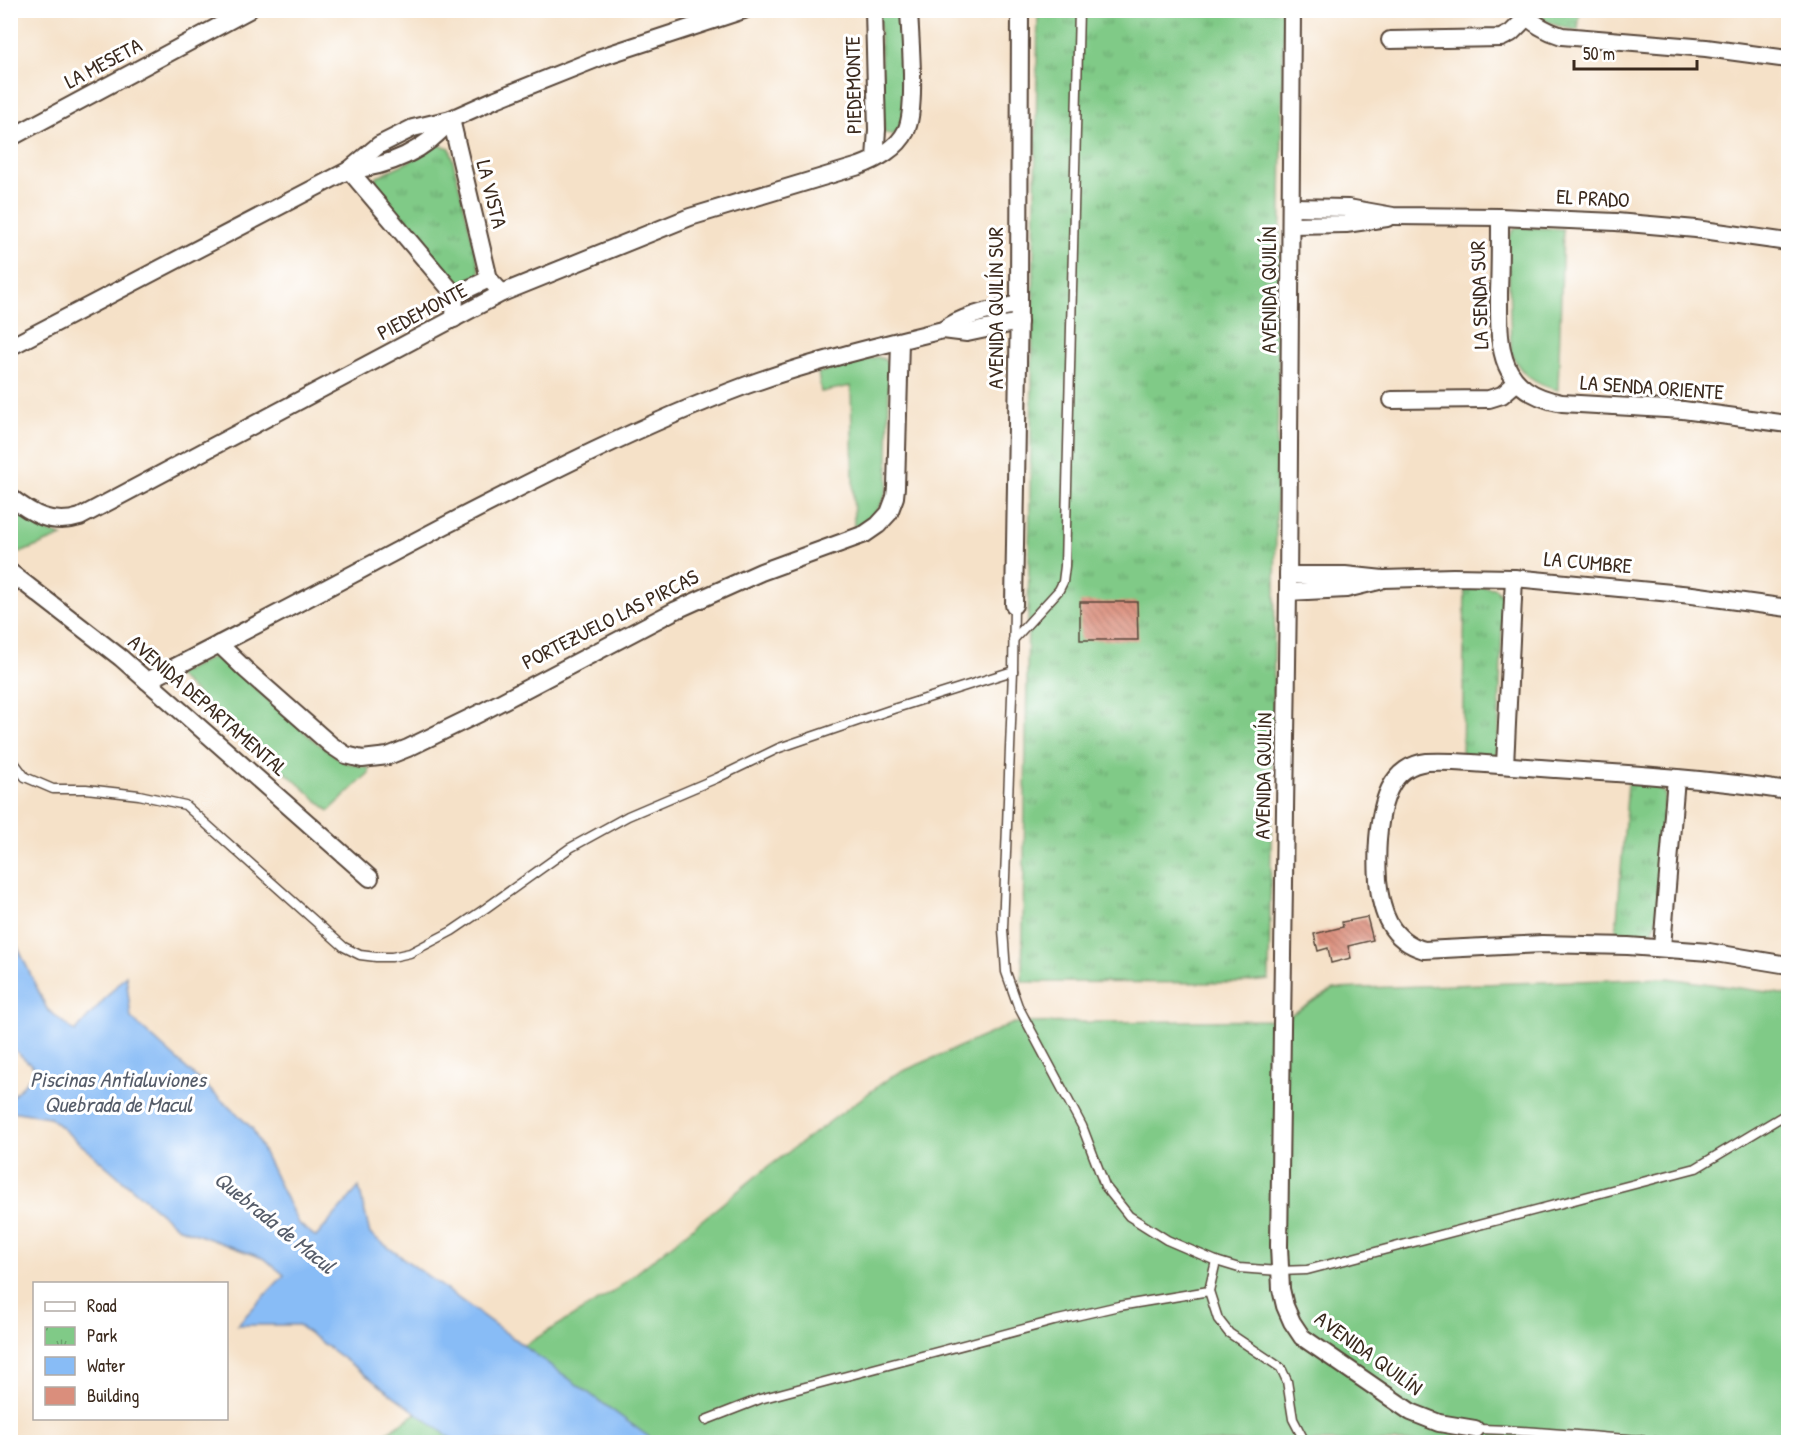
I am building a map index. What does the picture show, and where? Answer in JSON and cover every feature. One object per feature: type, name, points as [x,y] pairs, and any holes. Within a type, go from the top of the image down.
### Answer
[{"type":"street","name":"LA MESETA","points":[[10,138],[249,10]]},
{"type":"street","points":[[10,347],[349,170],[382,165],[404,156],[438,134],[451,119],[601,57],[744,10]]},
{"type":"street","name":"PIEDEMONTE","points":[[874,10],[877,137],[875,158]]},
{"type":"street","name":"PIEDEMONTE","points":[[10,497],[34,514],[44,518],[61,521],[80,517],[502,293],[690,217],[859,166],[875,158],[898,142],[909,124],[911,108],[909,10]]},
{"type":"street","name":"AVENIDA QUILÍN SUR","points":[[1014,605],[1019,322],[1020,10]]},
{"type":"street","name":"AVENIDA QUILÍN","points":[[1292,10],[1288,584],[1279,1271],[1285,1306],[1302,1337],[1411,1412],[1439,1423],[1475,1429]]},
{"type":"street","points":[[1390,40],[1501,38],[1511,33],[1524,14],[1543,29],[1568,37],[1706,48],[1788,59]]},
{"type":"street","name":"LA VISTA","points":[[451,119],[489,279],[502,293]]},
{"type":"street","points":[[349,170],[455,295],[454,319]]},
{"type":"street","name":"EL PRADO","points":[[1291,207],[1348,208],[1394,216],[1500,217],[1616,222],[1696,229],[1788,242]]},
{"type":"street","name":"EL PRADO","points":[[1291,225],[1346,224],[1394,216]]},
{"type":"street","name":"LA SENDA SUR","points":[[1500,217],[1500,345],[1506,366],[1517,382]]},
{"type":"street","points":[[455,295],[489,279]]},
{"type":"street","points":[[147,681],[498,498],[663,419],[776,375],[943,330],[968,317],[1019,304]]},
{"type":"street","points":[[943,330],[967,333],[1019,322]]},
{"type":"street","name":"PORTEZUELO LAS PIRCAS","points":[[219,644],[338,750],[354,758],[362,759],[396,753],[457,724],[681,607],[762,572],[858,538],[873,530],[889,513],[895,497],[900,341]]},
{"type":"street","points":[[1392,400],[1489,399],[1502,395],[1517,382]]},
{"type":"street","name":"LA SENDA ORIENTE","points":[[1517,382],[1536,395],[1562,403],[1683,410],[1788,424]]},
{"type":"street","name":"AVENIDA DEPARTAMENTAL","points":[[10,572],[147,681],[370,878]]},
{"type":"street","points":[[1505,765],[1514,578]]},
{"type":"street","name":"LA CUMBRE","points":[[1288,584],[1346,590],[1383,579],[1514,578],[1692,595],[1788,608]]},
{"type":"street","points":[[1788,791],[1676,777],[1425,762],[1398,775],[1391,785],[1382,816],[1378,872],[1379,887],[1387,918],[1398,936],[1415,947],[1433,950],[1542,944],[1662,947],[1733,955],[1788,965]]},
{"type":"street","points":[[1662,947],[1676,777]]},
{"type":"lane","points":[[1013,640],[1064,582],[1079,10]]},
{"type":"lane","points":[[1014,605],[1002,929],[1006,972],[1025,1022],[1082,1126],[1105,1186],[1129,1216],[1143,1226],[1216,1261],[1239,1268],[1279,1271],[1307,1270],[1696,1168],[1788,1113]]},
{"type":"lane","points":[[10,757],[25,777],[53,789],[86,789],[139,795],[185,805],[344,947],[360,955],[392,957],[410,953],[452,931],[570,848],[628,816],[717,778],[779,748],[1013,671]]},
{"type":"lane","points":[[1216,1261],[1209,1291],[1218,1319],[1229,1333],[1281,1368],[1287,1381],[1293,1419],[1305,1443]]},
{"type":"lane","points":[[706,1420],[760,1399],[1054,1321],[1119,1306],[1209,1291]]},
{"type":"lane","points":[[1475,1429],[1524,1429],[1664,1443]]},
{"type":"green space","points":[[879,11],[905,11],[905,121],[894,135],[884,133]]},
{"type":"green space","points":[[1038,11],[1284,11],[1269,980],[1241,983],[1022,982]]},
{"type":"green space","points":[[1531,11],[1580,11],[1578,30],[1553,24]]},
{"type":"green space","points":[[438,144],[450,148],[480,271],[479,275],[456,285],[373,188],[376,178],[380,175]]},
{"type":"green space","points":[[1520,227],[1563,229],[1558,390],[1535,382],[1518,366],[1511,351],[1508,240],[1513,230]]},
{"type":"green space","points":[[877,357],[884,359],[889,367],[888,484],[884,499],[877,511],[854,528],[851,386],[821,392],[818,373]]},
{"type":"green space","points":[[11,505],[40,529],[62,536],[20,553],[11,544]]},
{"type":"green space","points":[[1465,585],[1495,588],[1503,596],[1498,750],[1492,758],[1462,758]]},
{"type":"green space","points":[[213,657],[223,660],[316,742],[344,762],[369,768],[369,773],[329,811],[176,675]]},
{"type":"green space","points":[[1628,783],[1656,785],[1665,794],[1656,923],[1652,932],[1646,935],[1616,933]]},
{"type":"green space","points":[[1668,978],[1788,995],[1788,1442],[372,1442],[492,1365],[613,1292],[760,1173],[892,1076],[1014,1023],[1282,1020],[1334,989]]},
{"type":"water","name":"Piscinas Antialuviones Quebrada de Macul","points":[[10,931],[47,1009],[75,1032],[126,975],[131,1018],[252,1128],[298,1223],[316,1237],[359,1187],[370,1234],[656,1442],[456,1442],[298,1325],[237,1325],[284,1275],[265,1259],[177,1227],[49,1117],[11,1111],[11,1098],[37,1070],[11,1047]]},
{"type":"building","points":[[1080,602],[1137,602],[1138,640],[1080,640]]},
{"type":"building","points":[[1367,917],[1373,940],[1348,946],[1351,958],[1331,963],[1328,948],[1318,951],[1314,934],[1343,927],[1342,922]]},
{"type":"water label","name":"Quebrada de Macul","points":[[275,1222]]}]
